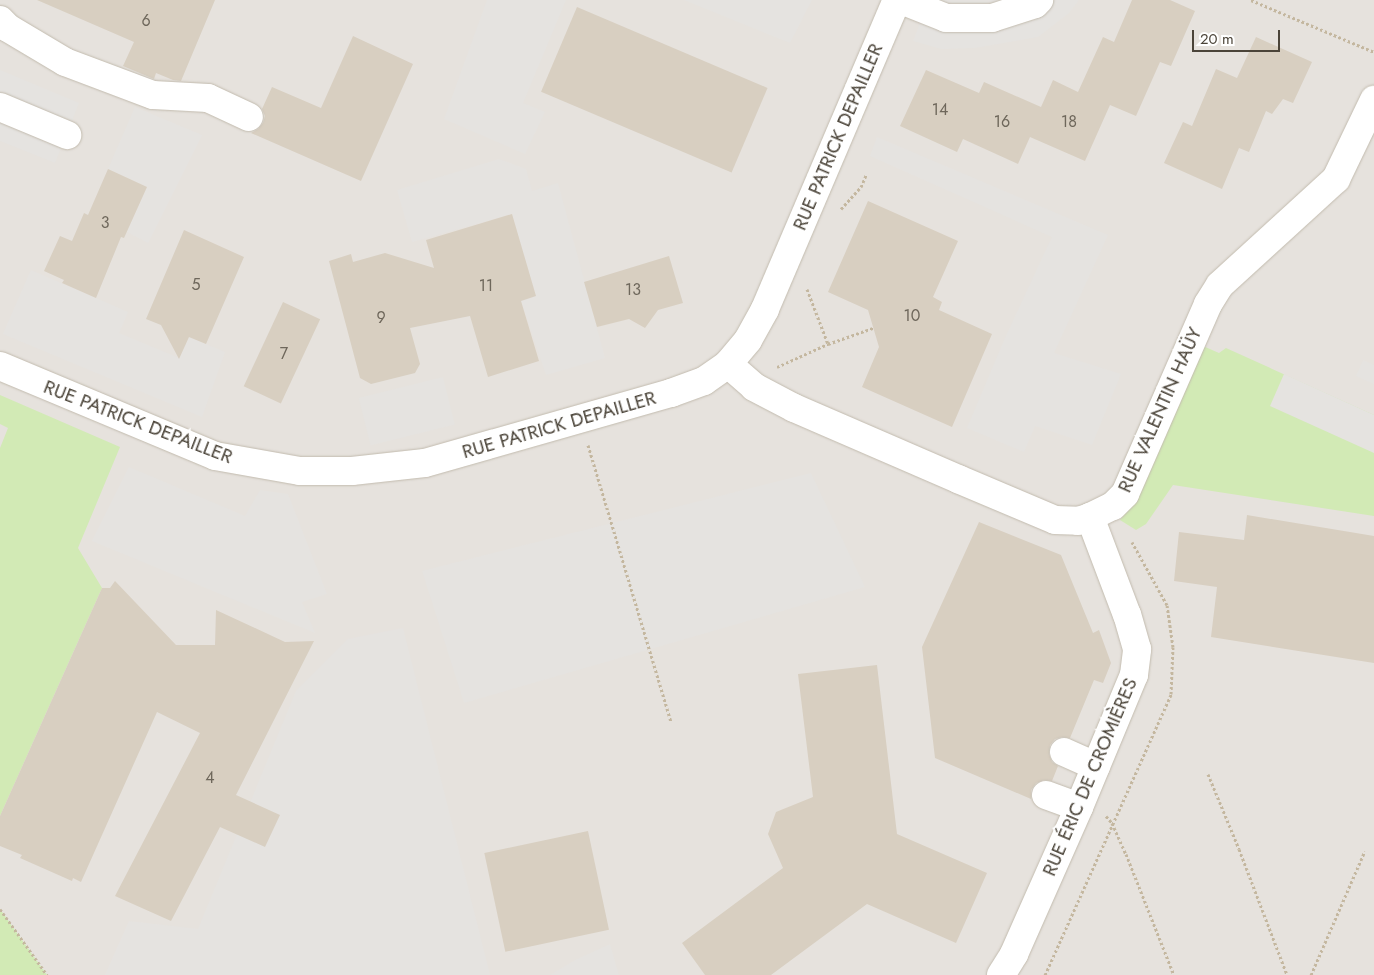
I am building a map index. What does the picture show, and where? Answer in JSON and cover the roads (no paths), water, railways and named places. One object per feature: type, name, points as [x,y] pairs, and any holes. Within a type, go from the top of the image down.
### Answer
[{"type":"street","name":"RUE PATRICK DEPAILLER","points":[[0,366],[215,456],[300,471],[352,471],[425,463],[671,393],[704,381],[728,364],[748,340],[765,309],[896,0]]},
{"type":"street","points":[[901,0],[946,18],[992,18],[1035,4],[1040,0]]},
{"type":"street","points":[[0,20],[8,28],[65,62],[153,95],[208,98],[250,117]]},
{"type":"street","name":"RUE VALENTIN HAÜY","points":[[728,364],[754,387],[794,408],[1055,520],[1078,521],[1090,517],[1113,506],[1125,494],[1208,304],[1220,285],[1336,179],[1374,100]]},
{"type":"street","points":[[0,107],[67,135]]},
{"type":"street","name":"RUE ÉRIC DE CROMIÈRES","points":[[1001,975],[1014,954],[1079,807],[1134,675],[1137,649],[1127,615],[1090,517]]},
{"type":"street","points":[[1064,752],[1096,766]]},
{"type":"street","points":[[1046,795],[1079,807]]}]
